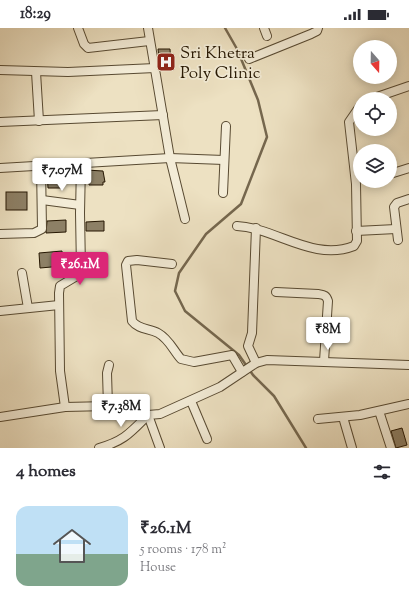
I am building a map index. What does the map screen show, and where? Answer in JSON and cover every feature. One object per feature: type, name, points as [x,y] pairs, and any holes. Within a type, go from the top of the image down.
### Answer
[{"type":"street","points":[[78,28],[84,44],[88,48],[149,41]]},
{"type":"street","points":[[148,28],[170,158],[185,219]]},
{"type":"street","points":[[264,28],[267,36]]},
{"type":"street","points":[[249,59],[311,34],[317,31],[318,28]]},
{"type":"street","points":[[0,70],[36,72],[155,68]]},
{"type":"street","points":[[36,72],[39,121]]},
{"type":"street","points":[[391,92],[409,86]]},
{"type":"street","points":[[0,122],[163,115]]},
{"type":"street","points":[[353,116],[349,122],[353,160]]},
{"type":"street","points":[[223,193],[226,126]]},
{"type":"street","points":[[0,168],[170,158],[224,160]]},
{"type":"street","points":[[65,407],[60,371],[60,286],[80,274],[81,269],[81,164]]},
{"type":"street","points":[[0,234],[39,232],[42,229],[41,166]]},
{"type":"street","points":[[397,172],[409,168]]},
{"type":"street","points":[[237,226],[256,228],[308,248],[324,250],[354,246],[356,241],[356,188]]},
{"type":"street","points":[[398,240],[394,207],[397,203],[409,199]]},
{"type":"street","points":[[42,200],[80,205]]},
{"type":"street","points":[[254,364],[248,346],[252,333],[256,228]]},
{"type":"street","points":[[356,231],[396,229]]},
{"type":"street","points":[[172,264],[137,260],[128,261],[126,265],[132,321],[138,327],[157,332],[164,337],[172,345],[181,359],[194,362],[232,355],[243,371]]},
{"type":"street","points":[[22,273],[28,308]]},
{"type":"street","points":[[276,292],[318,294],[324,295],[327,298],[324,361]]},
{"type":"street","points":[[0,311],[59,304]]},
{"type":"street","points":[[0,417],[65,407],[108,406],[148,415],[160,414],[191,401],[220,386],[254,364],[267,360],[409,365]]},
{"type":"street","points":[[108,406],[107,373],[109,365]]},
{"type":"street","points":[[191,401],[207,439]]},
{"type":"street","points":[[318,419],[343,417],[409,404]]},
{"type":"street","points":[[379,411],[391,448]]},
{"type":"street","points":[[99,448],[116,445],[148,415]]},
{"type":"street","points":[[148,415],[160,448]]},
{"type":"street","points":[[343,417],[352,448]]},
{"type":"building","points":[[158,49],[170,49],[171,66],[160,66]]},
{"type":"building","points":[[64,170],[64,185],[61,185],[61,188],[48,188],[47,171]]},
{"type":"building","points":[[86,170],[103,171],[105,182],[103,182],[103,185],[89,185],[89,182],[86,182]]},
{"type":"building","points":[[6,192],[27,192],[27,210],[6,210]]},
{"type":"building","points":[[66,220],[66,232],[46,233],[47,221]]},
{"type":"building","points":[[104,221],[104,231],[86,231],[86,222]]},
{"type":"building","points":[[62,251],[63,266],[40,268],[39,253]]},
{"type":"building","points":[[402,428],[407,445],[396,448],[391,431]]},
{"type":"waterway","points":[[225,28],[237,49],[258,100],[267,137],[241,204],[206,234],[179,273],[175,291],[185,311],[239,355],[253,375],[274,396],[306,448]]},
{"type":"place","name":"Sri Khetra Poly Clinic","points":[[166,62]]}]
